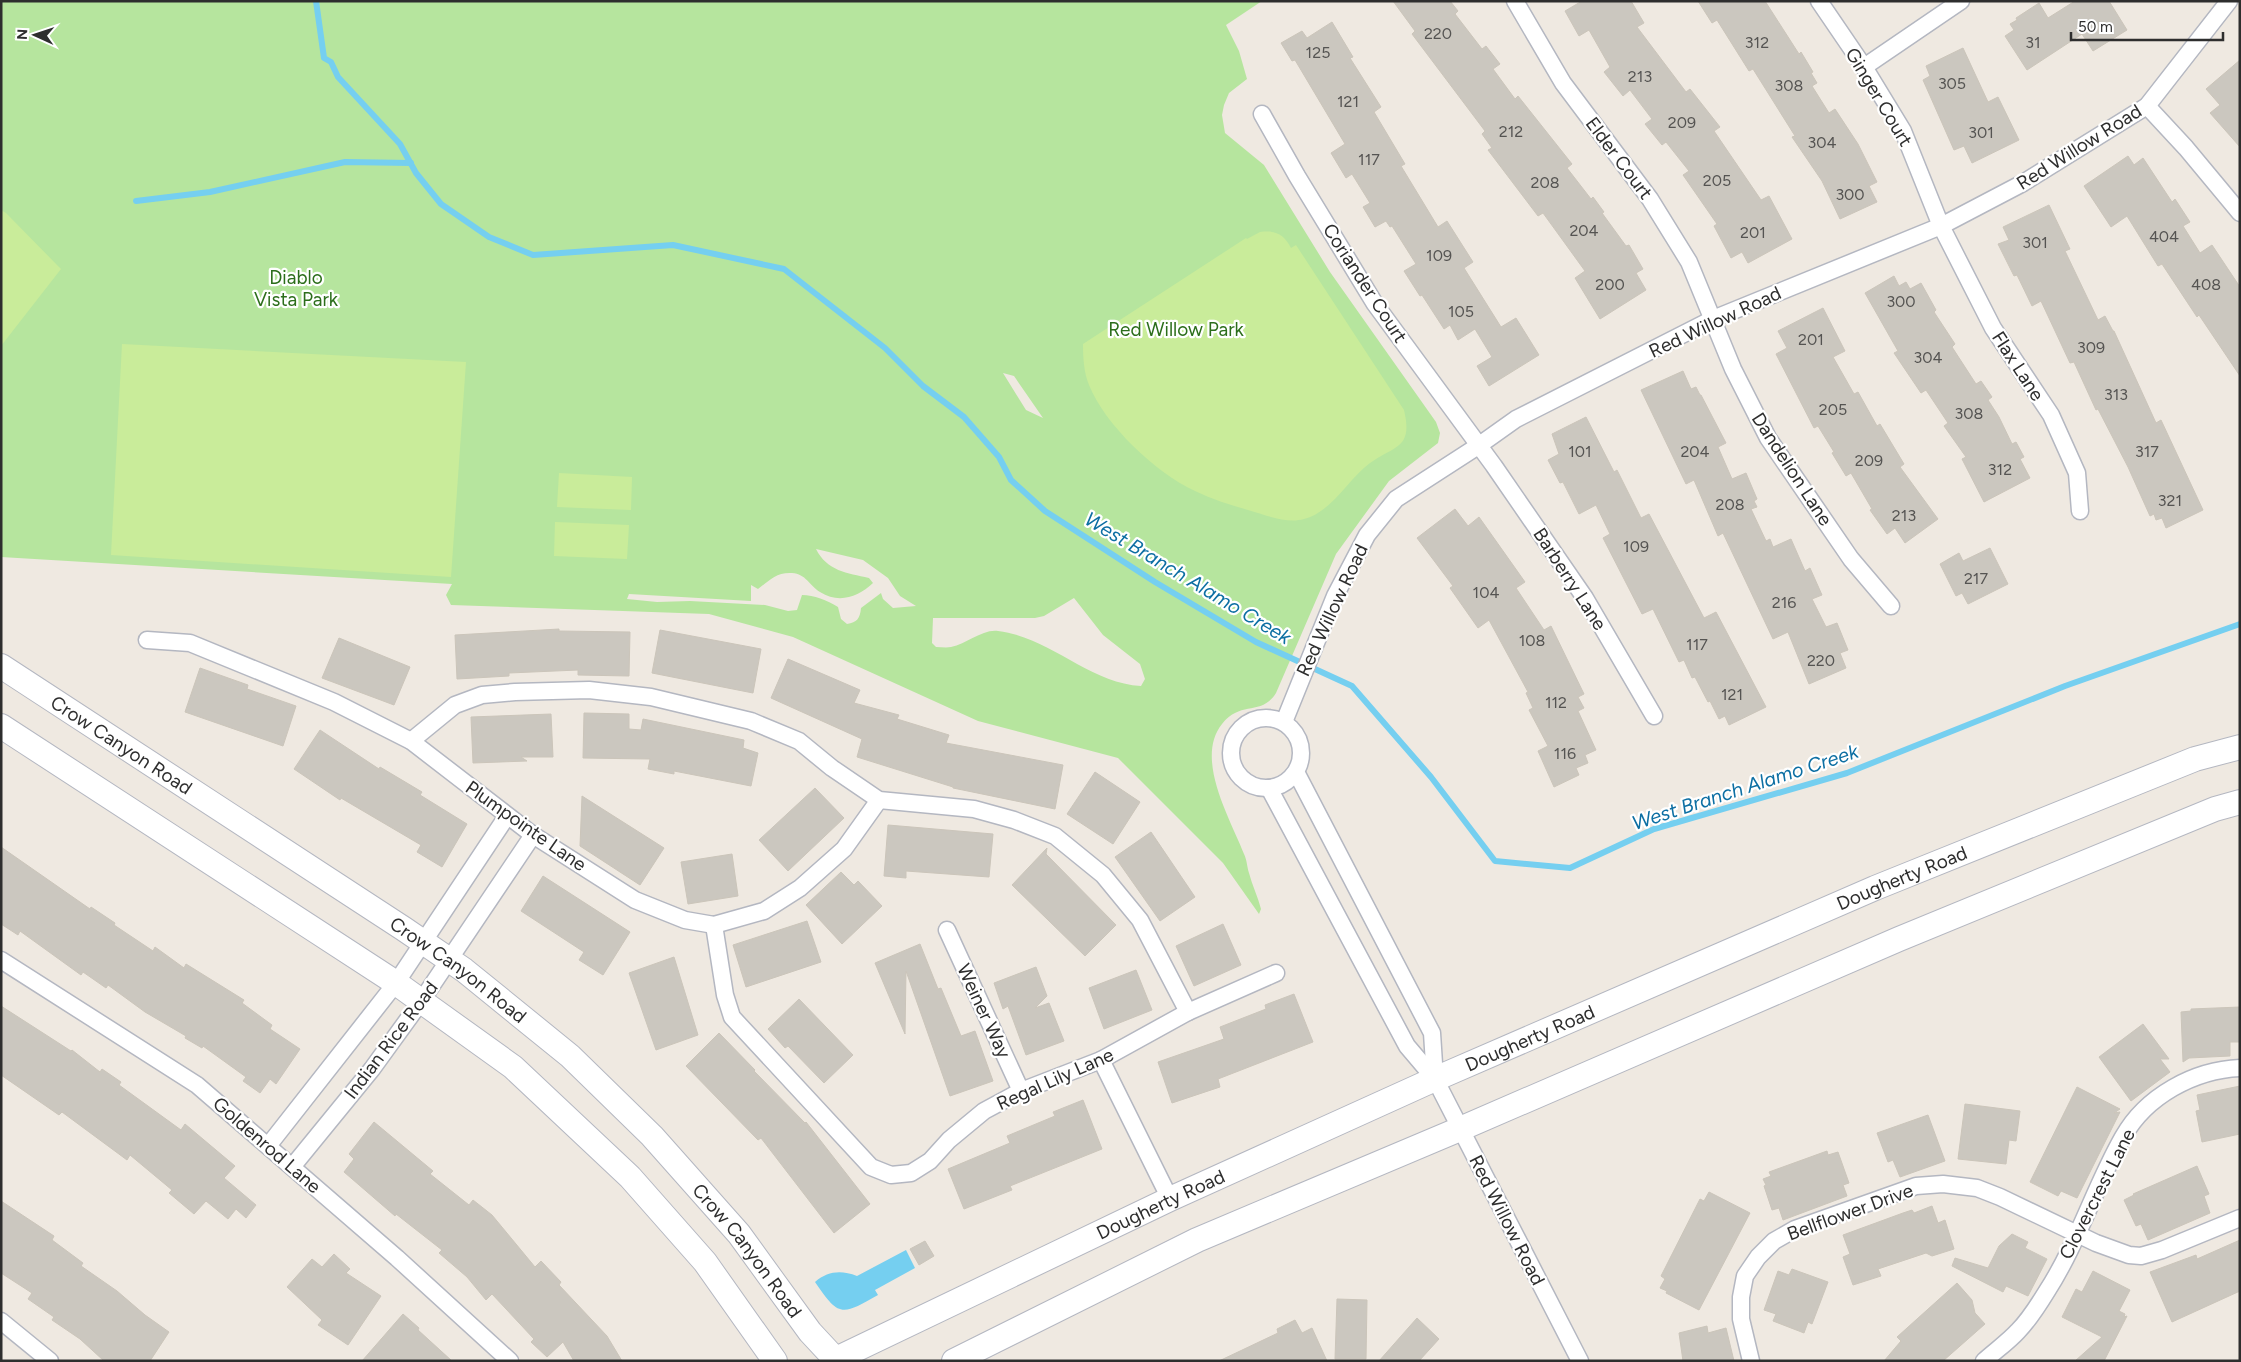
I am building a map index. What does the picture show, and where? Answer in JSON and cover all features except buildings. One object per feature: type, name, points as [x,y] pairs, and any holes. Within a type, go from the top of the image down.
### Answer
[{"type":"main road","name":"Crow Canyon Road","points":[[1,666],[423,943],[449,962],[464,970],[570,1056],[652,1136],[739,1234],[810,1332],[835,1360]]},
{"type":"main road","points":[[1,726],[422,1000],[513,1067],[630,1177],[705,1262],[775,1361]]},
{"type":"main road","name":"Dougherty Road","points":[[835,1360],[1170,1199],[1436,1079],[1875,888],[2195,759],[2240,747]]},
{"type":"main road","points":[[954,1361],[1197,1240],[1460,1129],[1899,938],[2215,809],[2240,802]]},
{"type":"street","name":"Elder Court","points":[[1516,1],[1563,83],[1650,199],[1689,262],[1714,319]]},
{"type":"street","name":"Ginger Court","points":[[1819,1],[1864,67],[1904,131],[1941,226]]},
{"type":"street","points":[[1864,67],[1961,1]]},
{"type":"street","name":"Red Willow Road","points":[[1284,722],[1335,596],[1367,535],[1396,499],[1516,419],[1714,319],[1941,226],[2023,183],[2147,106],[2229,1]]},
{"type":"street","points":[[2147,106],[2186,148],[2240,213]]},
{"type":"street","name":"Coriander Court","points":[[1262,114],[1296,176],[1376,304],[1478,446]]},
{"type":"street","name":"Flax Lane","points":[[1941,226],[1993,328],[2051,416],[2077,473],[2080,511]]},
{"type":"street","name":"Dandelion Lane","points":[[1714,319],[1733,369],[1768,438],[1851,559],[1892,606]]},
{"type":"street","name":"Barberry Lane","points":[[1478,446],[1585,598],[1654,716]]},
{"type":"street","name":"Plumpointe Lane","points":[[147,640],[190,643],[334,702],[411,741],[534,835],[635,900],[685,920],[714,925],[764,911],[800,888],[844,849],[879,800]]},
{"type":"street","points":[[411,741],[455,705],[482,695],[589,690],[652,697],[752,721],[799,741],[832,768],[879,800],[974,810],[1014,820],[1055,836],[1103,875],[1140,920],[1188,1012]]},
{"type":"street","points":[[1266,717],[1284,722],[1291,727],[1300,744],[1302,753],[1296,772],[1284,783],[1268,788],[1258,787],[1239,776],[1231,757],[1231,746],[1240,728],[1248,722],[1266,717]]},
{"type":"street","name":"Red Willow Road","points":[[1296,772],[1432,1033],[1436,1079]]},
{"type":"street","name":"Red Willow Road","points":[[1268,788],[1407,1046],[1436,1079],[1580,1361]]},
{"type":"street","name":"Indian Rice Road","points":[[268,1146],[396,983],[507,816]]},
{"type":"street","name":"Indian Rice Road","points":[[292,1167],[372,1069],[449,962],[534,835]]},
{"type":"street","name":"Regal Lily Lane","points":[[714,925],[725,995],[732,1017],[871,1167],[891,1175],[911,1173],[930,1161],[949,1140],[984,1112],[1021,1091],[1101,1060],[1188,1012],[1276,973]]},
{"type":"street","name":"Weiner Way","points":[[947,930],[1021,1091]]},
{"type":"street","name":"Goldenrod Lane","points":[[1,960],[196,1085],[397,1258],[510,1361]]},
{"type":"street","points":[[1101,1060],[1170,1199]]},
{"type":"street","name":"Clovercrest Lane","points":[[1984,1361],[2019,1330],[2048,1290],[2077,1235],[2123,1136],[2144,1111],[2164,1092],[2203,1074],[2240,1068]]},
{"type":"street","name":"Bellflower Drive","points":[[1751,1361],[1741,1319],[1741,1297],[1745,1276],[1758,1257],[1774,1241],[1795,1229],[1916,1186],[1943,1184],[1976,1188],[2000,1196],[2077,1235],[2119,1252],[2141,1256],[2162,1250],[2240,1218]]},
{"type":"street","points":[[1,1321],[50,1361]]},
{"type":"green space","points":[[1,1],[1262,1],[1226,25],[1239,51],[1247,79],[1229,93],[1224,105],[1222,115],[1225,133],[1264,165],[1330,272],[1436,422],[1440,433],[1438,443],[1389,481],[1336,554],[1276,693],[1264,705],[1236,712],[1229,717],[1222,724],[1214,738],[1212,754],[1213,772],[1224,807],[1245,856],[1261,909],[1259,914],[1223,863],[1118,758],[978,721],[793,637],[709,614],[451,605],[446,595],[452,584],[1,557]],"holes":[[[1003,373],[1014,376],[1043,418],[1026,410]],[[816,549],[863,560],[888,578],[900,596],[916,606],[893,608],[883,599],[881,593],[861,608],[857,619],[847,624],[841,619],[838,607],[820,598],[807,595],[802,595],[797,610],[788,611],[765,605],[690,601],[657,602],[627,599],[629,594],[751,601],[751,585],[758,589],[773,578],[786,573],[801,575],[820,592],[834,598],[855,595],[873,583],[869,578],[832,567]],[[1074,598],[1103,635],[1140,664],[1145,679],[1141,686],[1122,683],[1104,677],[1035,642],[1017,635],[998,631],[980,634],[951,647],[936,647],[932,643],[933,618],[1035,618],[1044,616]]]},
{"type":"green space","points":[[1,210],[61,269],[1,346]]},
{"type":"green space","name":"Red Willow Park","points":[[1260,232],[1275,232],[1285,239],[1291,248],[1296,245],[1404,410],[1406,422],[1406,432],[1400,444],[1370,463],[1323,510],[1304,519],[1297,520],[1276,518],[1221,502],[1195,491],[1164,472],[1133,446],[1107,416],[1089,385],[1084,365],[1083,344],[1246,238]]},
{"type":"green space","points":[[122,344],[466,362],[451,577],[111,555]]},
{"type":"green space","points":[[559,473],[632,477],[631,510],[557,507]]},
{"type":"green space","points":[[555,522],[629,525],[627,559],[554,556]]},
{"type":"water","points":[[906,1250],[915,1268],[875,1290],[878,1295],[856,1307],[842,1310],[836,1307],[815,1282],[830,1274],[840,1272],[857,1276]]},
{"type":"waterway","name":"West Branch Alamo Creek","points":[[316,1],[324,58],[331,62],[338,77],[400,144],[416,173],[441,204],[489,237],[533,255],[673,245],[784,269],[885,348],[923,386],[964,417],[999,457],[1011,480],[1045,511],[1155,582],[1256,642],[1352,686],[1431,777],[1495,861],[1570,868],[1654,829],[1847,773],[2065,686],[2240,624]]},
{"type":"waterway","points":[[136,201],[210,192],[345,162],[411,163]]},
{"type":"park label","name":"Diablo Vista Park","points":[[296,288]]}]
